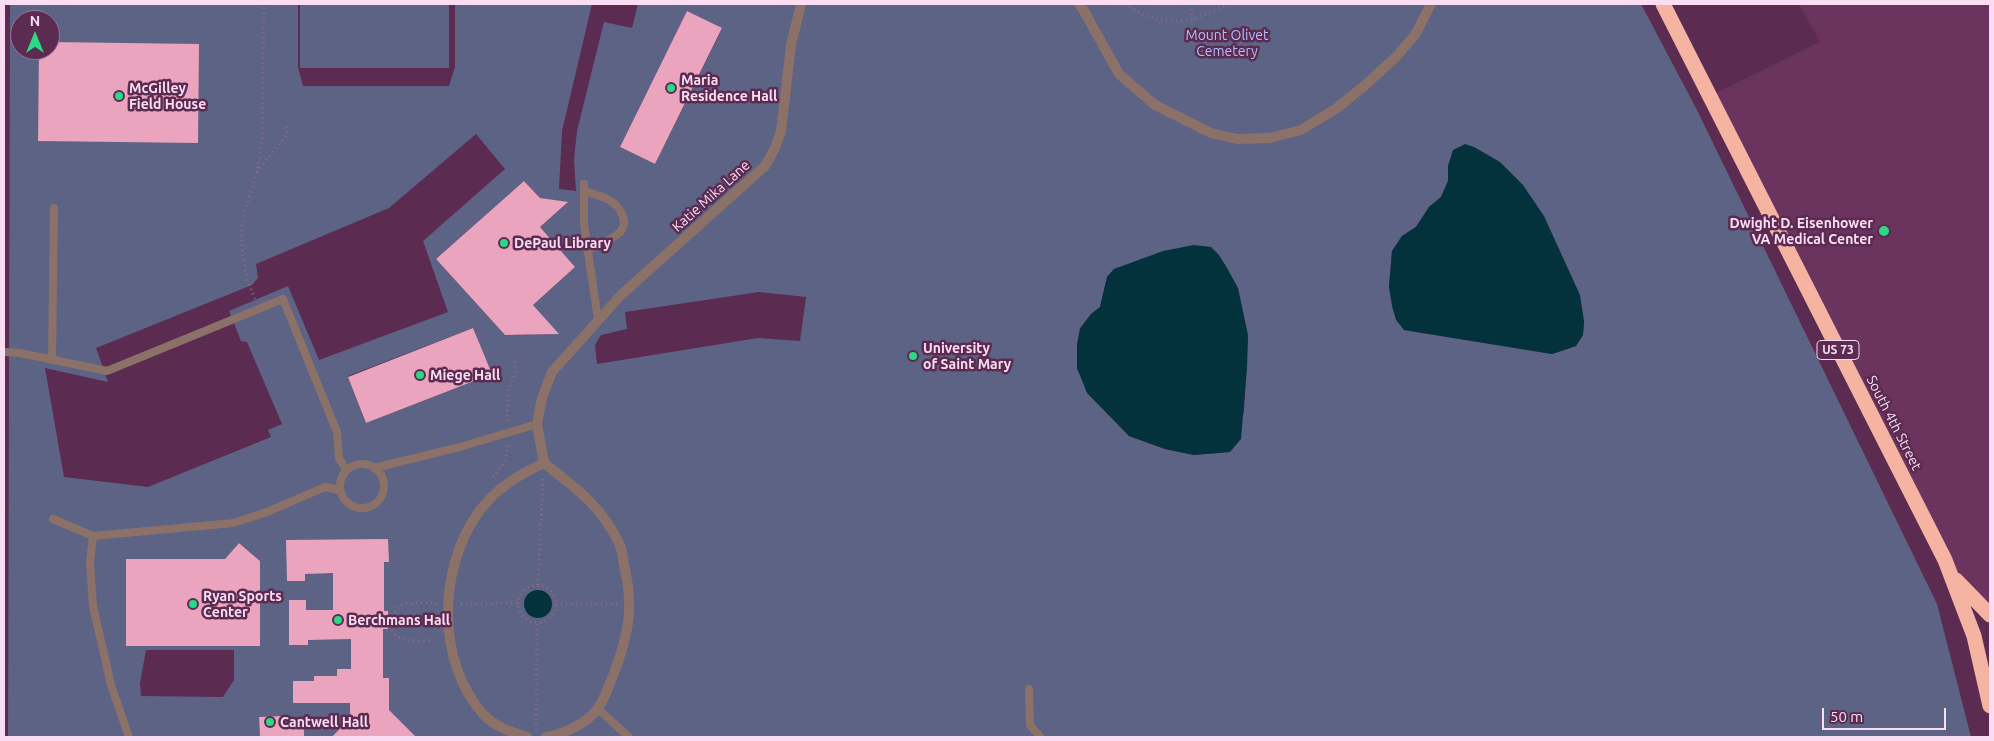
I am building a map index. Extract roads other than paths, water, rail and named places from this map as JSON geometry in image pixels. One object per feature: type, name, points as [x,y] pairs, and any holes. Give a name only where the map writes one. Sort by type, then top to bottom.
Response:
[{"type":"highway","name":"South 4th Street","points":[[1663,4],[1951,574],[1974,636],[1990,706]]},
{"type":"highway","points":[[1951,574],[1990,615]]},
{"type":"street","name":"Katie Mika Lane","points":[[537,424],[542,398],[552,372],[620,295],[765,166],[775,148],[781,130],[791,45],[801,4]]},
{"type":"street","points":[[1078,4],[1084,11],[1119,74],[1155,105],[1211,133],[1237,139],[1270,138],[1301,130],[1337,108],[1396,57],[1415,35],[1431,4]]},
{"type":"street","points":[[537,424],[544,463],[575,487],[600,510],[620,544],[630,604],[629,628],[622,651],[598,709],[573,729],[546,737]]},
{"type":"street","points":[[527,737],[506,730],[484,716],[469,695],[458,672],[449,640],[449,604],[457,554],[465,534],[478,512],[500,488],[521,474],[544,463]]},
{"type":"lane","points":[[588,250],[619,233],[623,225],[623,219],[621,212],[608,199],[594,196],[584,187],[584,224],[598,320]]},
{"type":"lane","points":[[52,360],[54,208]]},
{"type":"lane","points":[[4,352],[20,353],[107,371],[283,299],[337,432],[339,458],[346,470]]},
{"type":"lane","points":[[374,468],[460,447],[537,424]]},
{"type":"lane","points":[[360,464],[374,468],[380,473],[384,487],[379,500],[367,508],[352,507],[346,502],[339,490],[339,483],[346,470],[360,464]]},
{"type":"lane","points":[[53,519],[94,536],[233,523],[267,512],[325,487],[339,490]]},
{"type":"lane","points":[[94,536],[90,563],[94,606],[111,685],[129,737]]},
{"type":"lane","points":[[1029,688],[1030,725],[1040,737]]},
{"type":"lane","points":[[598,709],[629,737]]},
{"type":"place","name":"Maria Residence Hall","points":[[671,88]]},
{"type":"place","name":"McGilley Field House","points":[[119,96]]},
{"type":"place","name":"Dwight D. Eisenhower VA Medical Center","points":[[1884,231]]},
{"type":"place","name":"DePaul Library","points":[[504,243]]},
{"type":"place","name":"University of Saint Mary","points":[[913,356]]},
{"type":"place","name":"Miege Hall","points":[[420,375]]},
{"type":"place","name":"Ryan Sports Center","points":[[193,604]]},
{"type":"place","name":"Berchmans Hall","points":[[338,620]]},
{"type":"place","name":"Cantwell Hall","points":[[270,722]]},
{"type":"park label","name":"Mount Olivet Cemetery","points":[[1227,43]]}]
